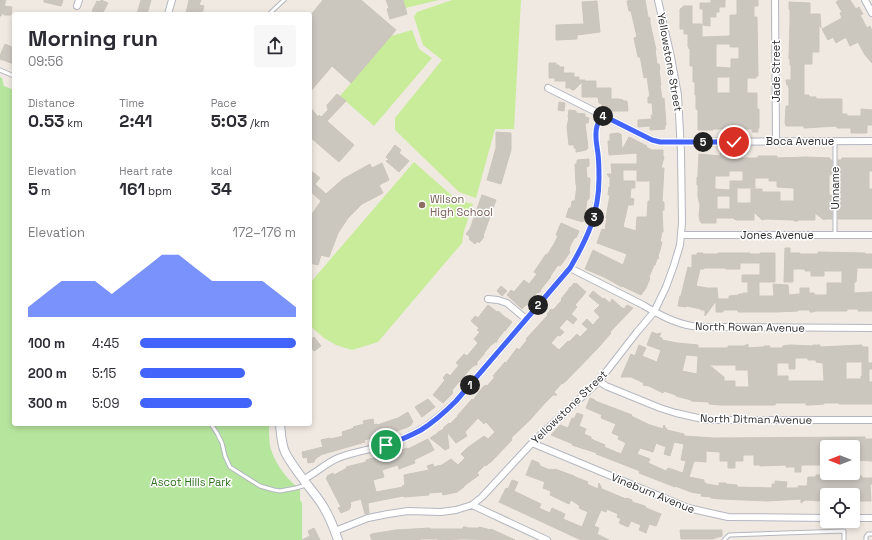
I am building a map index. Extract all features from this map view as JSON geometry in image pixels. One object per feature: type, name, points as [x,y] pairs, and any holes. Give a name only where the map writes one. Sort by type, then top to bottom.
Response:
[{"type":"street","points":[[169,12],[172,0]]},
{"type":"street","name":"Yellowstone Street","points":[[335,531],[368,518],[388,514],[408,511],[441,512],[456,510],[472,505],[482,497],[532,443],[599,381],[654,312],[666,287],[680,245],[682,189],[678,95],[658,0]]},
{"type":"street","name":"Jade Street","points":[[776,0],[776,141]]},
{"type":"street","points":[[865,0],[872,13]]},
{"type":"street","name":"Boca Avenue","points":[[548,88],[652,140],[660,142],[872,141]]},
{"type":"street","points":[[305,482],[337,458],[386,445],[402,439],[422,430],[439,417],[456,401],[570,268],[583,246],[591,228],[596,207],[599,179],[598,154],[595,138],[596,127],[602,115]]},
{"type":"street","name":"Jones Avenue","points":[[681,235],[872,235]]},
{"type":"street","name":"North Rowan Avenue","points":[[570,268],[654,312],[677,322],[692,326],[872,328]]},
{"type":"street","points":[[488,299],[507,303],[526,319]]},
{"type":"street","name":"North Ditman Avenue","points":[[599,381],[606,386],[660,408],[707,420],[872,420]]},
{"type":"street","points":[[280,426],[284,451],[320,502],[338,540]]},
{"type":"street","name":"Vineburn Avenue","points":[[532,443],[694,510],[728,517],[820,518]]},
{"type":"street","points":[[472,505],[547,540]]},
{"type":"street","points":[[860,518],[872,518]]},
{"type":"lane","points":[[272,12],[284,0]]},
{"type":"lane","points":[[0,70],[12,75]]},
{"type":"lane","name":"Unname","points":[[835,141],[835,235]]},
{"type":"lane","points":[[213,426],[222,443],[225,456],[230,467],[260,486],[280,491],[296,488],[305,482]]},
{"type":"lane","points":[[724,540],[728,535],[732,534],[844,531],[844,540]]},
{"type":"lane","points":[[866,540],[868,534],[872,534]]},
{"type":"green space","points":[[403,0],[439,0],[405,8]]},
{"type":"green space","points":[[452,0],[521,0],[514,129],[495,129],[476,198],[459,192],[395,130],[395,118],[442,60],[423,45],[414,17],[417,12]]},
{"type":"green space","points":[[412,30],[419,49],[432,58],[374,126],[340,96],[391,36]]},
{"type":"green space","name":"Ascot Hills Park","points":[[0,77],[2,78],[4,86],[12,89],[12,426],[269,426],[269,438],[272,452],[286,476],[300,489],[300,500],[302,503],[302,540],[0,540]]},
{"type":"green space","points":[[414,162],[457,200],[473,204],[464,231],[462,243],[378,342],[352,350],[336,345],[324,338],[312,328],[312,281]]},
{"type":"building","points":[[0,0],[6,0],[4,6],[12,7],[11,15],[4,15],[2,13],[0,16]]},
{"type":"building","points":[[44,0],[63,0],[61,6],[44,2]]},
{"type":"building","points":[[101,0],[108,3],[103,12],[92,11],[97,1],[100,2]]},
{"type":"building","points":[[141,0],[151,0],[148,12],[138,12]]},
{"type":"building","points":[[189,0],[201,0],[199,5],[204,6],[202,12],[186,12]]},
{"type":"building","points":[[323,0],[361,0],[396,30],[351,83],[332,66],[312,90],[312,14]]},
{"type":"building","points":[[386,0],[403,0],[407,14],[390,19],[387,9],[389,8]]},
{"type":"building","points":[[645,0],[648,17],[650,18],[657,64],[659,64],[660,69],[662,99],[664,98],[665,129],[650,130],[650,126],[638,127],[638,120],[652,119],[651,115],[653,115],[652,103],[648,103],[648,97],[650,97],[647,77],[644,78],[640,57],[638,57],[634,38],[637,37],[627,1]]},
{"type":"building","points":[[711,0],[725,0],[725,7],[719,7],[719,12],[716,12],[716,17],[710,17],[710,26],[703,25],[703,9],[700,9],[700,3],[711,3]]},
{"type":"building","points":[[737,0],[758,0],[758,6],[754,6],[754,17],[757,17],[758,76],[756,76],[756,78],[747,78],[747,93],[757,93],[757,109],[759,109],[758,132],[752,132],[752,129],[742,128],[698,130],[698,110],[696,109],[693,66],[690,66],[688,34],[684,34],[684,29],[680,29],[680,9],[683,8],[683,6],[692,6],[692,24],[702,24],[702,37],[730,36],[730,15],[737,15]],"holes":[[[716,44],[730,44],[730,47],[739,47],[739,59],[731,59],[731,68],[716,67]],[[717,77],[730,77],[730,93],[717,93]]]},
{"type":"building","points":[[839,0],[850,0],[856,9],[859,7],[863,14],[860,15],[867,28],[870,26],[872,31],[872,63],[865,55],[858,42],[850,46],[846,37],[836,43],[833,37],[828,40],[822,29],[842,18],[840,13],[842,12],[836,2]]},
{"type":"building","points":[[597,1],[600,32],[577,35],[577,39],[556,40],[556,25],[584,24],[582,2]]},
{"type":"building","points":[[789,2],[810,3],[810,14],[820,14],[821,28],[819,24],[819,52],[812,52],[812,64],[804,64],[804,95],[816,97],[816,99],[842,99],[842,114],[847,114],[847,116],[861,116],[861,109],[872,110],[872,125],[867,125],[867,133],[851,133],[851,128],[837,128],[837,126],[804,128],[804,126],[786,126],[786,106],[789,106],[789,89],[786,80],[791,80],[791,65],[789,59]]},
{"type":"building","points":[[5,44],[12,47],[12,63],[0,59]]},
{"type":"building","points":[[549,63],[556,63],[559,67],[564,67],[563,73],[574,73],[574,77],[579,77],[579,80],[596,81],[596,88],[611,88],[611,99],[627,101],[628,111],[604,111],[604,106],[599,103],[598,97],[582,97],[582,82],[574,90],[572,90],[570,88],[566,88],[566,81],[555,81],[555,78],[549,78]]},
{"type":"building","points":[[337,94],[346,101],[327,121],[354,145],[339,162],[312,139],[312,110],[318,117],[319,115],[321,117],[328,110],[327,105]]},
{"type":"building","points":[[559,102],[565,103],[564,111],[558,110]]},
{"type":"building","points":[[569,110],[576,111],[576,113],[585,114],[585,117],[589,118],[588,123],[585,123],[588,148],[586,150],[576,152],[574,145],[569,145],[567,127]]},
{"type":"building","points":[[496,132],[511,133],[511,150],[501,184],[487,180],[496,148]]},
{"type":"building","points":[[610,134],[621,134],[622,150],[629,137],[652,150],[663,150],[664,157],[661,168],[664,168],[662,202],[664,202],[664,210],[662,210],[663,232],[660,242],[662,242],[658,256],[659,258],[654,265],[646,288],[641,295],[585,269],[593,250],[623,265],[627,254],[597,243],[602,229],[605,230],[610,195],[608,195],[610,178],[607,174],[612,174],[611,164],[637,164],[637,153],[609,155],[608,141],[610,141]],"holes":[[[623,170],[637,170],[637,181],[650,181],[650,201],[648,201],[647,217],[637,217],[636,231],[623,227],[628,205],[633,205],[634,199],[630,198],[631,188],[635,188],[635,181],[623,181]]]},
{"type":"building","points":[[395,145],[401,150],[399,153],[409,161],[399,172],[386,161],[389,160],[386,157]]},
{"type":"building","points":[[720,153],[726,153],[726,158],[758,158],[758,156],[777,156],[777,158],[830,158],[830,160],[832,160],[832,175],[829,175],[829,195],[832,195],[832,219],[824,220],[815,213],[815,220],[762,220],[754,212],[754,220],[716,218],[716,223],[701,223],[699,216],[700,205],[697,185],[699,154],[720,156]],"holes":[[[729,171],[743,171],[743,181],[730,181],[730,190],[715,189],[715,176],[729,176]],[[755,178],[769,178],[769,181],[777,181],[777,187],[794,188],[794,201],[780,201],[780,192],[762,192],[762,189],[751,189],[751,203],[737,203],[737,188],[755,188]],[[717,196],[730,196],[730,209],[717,209]]]},
{"type":"building","points":[[842,158],[872,158],[872,171],[869,171],[869,189],[872,189],[872,219],[838,219],[840,175],[838,175],[838,160],[841,160]]},
{"type":"building","points":[[589,159],[589,166],[586,167],[587,178],[590,178],[589,199],[587,200],[583,222],[566,217],[569,208],[571,208],[572,201],[575,201],[577,185],[575,164],[577,164],[577,160]]},
{"type":"building","points":[[382,163],[389,180],[379,185],[383,193],[362,204],[348,218],[338,233],[329,257],[321,255],[318,265],[312,264],[312,214],[321,201],[312,193],[312,172],[320,178],[315,184],[326,194],[343,179],[370,164],[372,168]]},
{"type":"building","points":[[482,195],[496,200],[483,236],[484,237],[479,243],[478,241],[475,244],[466,234],[470,229]]},
{"type":"building","points":[[561,223],[579,231],[570,246],[570,252],[560,266],[558,265],[540,292],[528,302],[531,305],[526,305],[522,309],[507,295],[511,290],[514,292],[524,280],[529,284],[537,274],[534,272],[554,244],[558,236],[556,235]]},
{"type":"building","points":[[785,248],[790,248],[790,253],[800,254],[818,254],[818,252],[872,254],[872,268],[857,268],[856,282],[854,282],[854,293],[872,292],[872,311],[847,309],[847,311],[812,312],[810,312],[810,310],[738,312],[738,310],[723,310],[723,312],[716,312],[716,301],[705,316],[705,310],[687,306],[678,306],[688,267],[692,268],[692,255],[697,255],[697,253],[775,253],[775,282],[759,282],[759,296],[774,296],[773,284],[788,285],[789,295],[800,294],[800,288],[809,288],[809,293],[814,293],[815,295],[827,295],[827,283],[842,283],[842,271],[824,271],[824,276],[811,276],[811,271],[805,271],[805,269],[793,269],[793,282],[784,282]],"holes":[[[740,263],[760,263],[760,275],[742,275],[742,282],[748,282],[748,293],[729,296],[729,299],[718,299],[717,288],[696,286],[700,269],[740,269]]]},
{"type":"building","points":[[574,283],[586,292],[575,305],[577,307],[571,314],[577,319],[573,324],[567,319],[559,328],[564,332],[560,336],[558,335],[551,343],[559,350],[577,334],[580,337],[588,329],[582,324],[587,319],[593,325],[600,317],[594,311],[600,305],[589,296],[593,291],[610,303],[612,299],[624,309],[627,305],[633,308],[610,332],[611,333],[598,348],[554,392],[557,395],[553,395],[544,404],[511,438],[512,440],[490,463],[486,466],[485,465],[477,473],[479,475],[457,492],[443,495],[442,492],[429,493],[429,495],[403,496],[368,503],[369,513],[365,514],[361,499],[350,502],[350,509],[341,513],[338,508],[341,507],[326,478],[327,476],[333,473],[334,475],[347,468],[346,467],[366,462],[366,460],[402,452],[402,450],[408,449],[428,439],[434,450],[414,460],[415,463],[399,469],[398,465],[382,470],[384,477],[373,480],[376,492],[403,487],[402,486],[405,485],[404,475],[429,470],[427,466],[433,464],[434,467],[442,465],[451,459],[458,465],[465,458],[461,454],[467,448],[484,436],[488,439],[495,432],[486,422],[484,424],[478,418],[465,432],[467,436],[456,443],[447,432],[449,448],[445,450],[430,438],[444,429],[443,428],[449,423],[450,424],[483,387],[486,385],[487,386],[495,377],[493,376],[505,362],[506,363],[517,348],[519,350],[527,340],[526,339],[548,315],[547,314],[551,309],[553,310],[562,300],[561,299]]},
{"type":"building","points":[[501,286],[507,291],[502,296],[497,291]]},
{"type":"building","points":[[488,305],[512,322],[497,342],[492,344],[484,353],[477,362],[477,365],[471,368],[464,376],[465,377],[452,390],[453,393],[443,403],[433,395],[445,380],[443,378],[446,374],[450,376],[459,365],[456,363],[464,354],[467,356],[478,343],[474,339],[480,332],[477,330],[479,328],[471,321],[475,316],[478,318]]},
{"type":"building","points":[[652,332],[657,334],[661,333],[659,337],[662,338],[662,340],[698,345],[698,348],[728,348],[728,346],[744,346],[748,344],[748,348],[770,346],[770,348],[782,348],[783,346],[790,345],[820,345],[820,347],[862,345],[862,347],[868,347],[868,363],[872,363],[872,369],[869,369],[869,382],[872,382],[872,404],[824,403],[806,405],[806,403],[776,403],[775,405],[720,405],[709,404],[709,402],[691,401],[664,391],[663,393],[649,386],[643,385],[644,383],[631,377],[621,377],[631,354],[635,356],[639,345],[646,348],[642,356],[657,362],[661,350],[647,345]],"holes":[[[686,355],[698,356],[697,374],[682,371]],[[795,358],[808,358],[808,360],[816,360],[816,362],[823,363],[824,381],[788,381],[788,376],[777,376],[777,363],[789,363],[789,369],[795,369]],[[846,362],[862,362],[861,379],[846,379]],[[709,365],[736,365],[736,370],[748,370],[749,387],[735,387],[735,381],[724,381],[724,377]]]},
{"type":"building","points":[[314,337],[321,346],[314,351],[312,348],[312,338]]},
{"type":"building","points":[[590,398],[632,415],[631,416],[650,425],[663,429],[664,425],[667,430],[684,434],[684,436],[714,438],[865,437],[865,439],[872,439],[872,461],[860,460],[860,440],[820,440],[820,465],[801,465],[801,472],[795,472],[795,467],[786,467],[786,465],[754,465],[754,455],[743,455],[743,461],[735,461],[735,468],[728,468],[728,461],[720,461],[720,452],[706,451],[706,462],[694,461],[689,477],[704,480],[704,483],[706,484],[719,486],[719,483],[726,483],[737,485],[737,487],[772,488],[772,484],[775,484],[775,481],[787,482],[786,488],[798,488],[798,486],[807,486],[808,477],[816,477],[816,475],[820,475],[820,480],[860,480],[860,476],[862,476],[862,478],[872,478],[872,484],[870,484],[871,501],[860,501],[860,488],[820,488],[820,501],[805,500],[801,503],[801,499],[767,501],[721,499],[701,496],[702,494],[675,487],[639,473],[640,471],[596,454],[597,453],[572,445],[573,444],[551,435],[560,425],[568,428],[572,418],[574,419],[577,413],[583,415],[579,426],[586,429],[584,434],[605,445],[604,447],[621,454],[626,443],[618,439],[619,436],[612,433],[616,424],[601,418],[602,415],[586,408]],"holes":[[[674,442],[684,444],[681,460],[686,461],[683,473],[668,468],[666,471],[648,463],[650,459],[637,454],[640,448],[653,452],[656,443],[666,447],[664,454],[670,456]]]},
{"type":"building","points":[[428,399],[435,407],[422,417],[415,407]]},
{"type":"building","points":[[408,412],[413,422],[408,427],[380,438],[375,439],[375,437],[364,440],[365,442],[320,455],[314,462],[308,463],[307,457],[303,458],[302,452],[323,447],[321,440],[343,436],[342,432],[364,424],[363,421],[373,419],[374,425],[377,425],[398,418]]},
{"type":"building","points":[[532,460],[539,463],[540,466],[550,470],[555,469],[588,482],[587,484],[598,489],[599,483],[602,489],[632,500],[632,502],[645,506],[646,508],[661,514],[656,526],[649,524],[646,533],[639,530],[641,525],[631,521],[628,527],[619,523],[621,519],[617,517],[618,514],[607,509],[606,512],[601,510],[594,526],[599,528],[597,534],[609,540],[581,540],[499,502],[512,480],[518,482],[514,491],[541,504],[539,508],[550,513],[552,508],[565,514],[563,519],[582,527],[588,512],[579,508],[580,506],[571,500],[569,504],[550,495],[551,491],[543,488],[545,482],[526,475]]},
{"type":"building","points":[[463,527],[491,529],[515,540],[372,540],[370,535],[396,530],[430,528],[463,529]]},
{"type":"building","points":[[314,528],[320,540],[302,540],[310,536],[308,531]]},
{"type":"building","points":[[680,530],[722,530],[722,536],[712,539],[681,539]]},
{"type":"place","name":"Wilson High School","points":[[422,205]]},
{"type":"route","points":[[386,445],[422,430],[456,401],[570,268],[583,246],[591,228],[596,207],[599,179],[598,154],[595,138],[596,127],[602,115],[652,140],[660,142],[734,142]]}]
